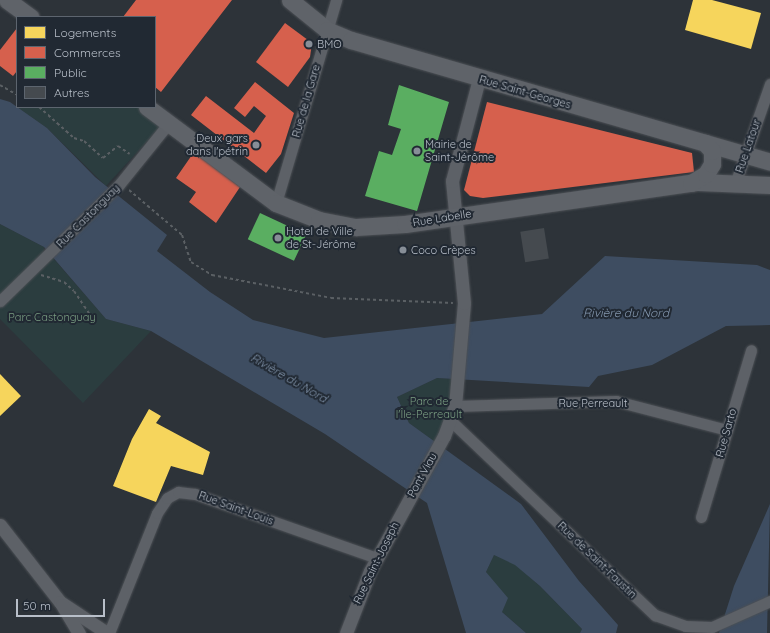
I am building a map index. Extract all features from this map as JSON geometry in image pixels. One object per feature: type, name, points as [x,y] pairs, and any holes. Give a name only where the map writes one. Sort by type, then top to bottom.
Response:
[{"type":"main road","points":[[7,0],[29,16]]},
{"type":"main road","name":"Rue Saint-Georges","points":[[290,0],[327,30],[351,40],[479,79],[770,162]]},
{"type":"main road","name":"Rue Labelle","points":[[148,108],[276,203],[319,220],[356,227],[405,224],[692,183],[770,185]]},
{"type":"main road","points":[[692,183],[706,174],[712,164],[712,151],[705,143]]},
{"type":"street","name":"Rue de la Gare","points":[[276,203],[336,0]]},
{"type":"street","points":[[451,421],[460,386],[464,307],[452,181],[479,79]]},
{"type":"street","name":"Rue Latour","points":[[735,184],[770,84]]},
{"type":"street","name":"Rue Castonguay","points":[[0,301],[34,270],[120,184],[168,124]]},
{"type":"street","name":"Rue Sarto","points":[[701,517],[751,350]]},
{"type":"street","name":"Rue Perreault","points":[[455,406],[616,401],[727,430]]},
{"type":"street","name":"Pont Viau","points":[[400,516],[451,421]]},
{"type":"street","name":"Rue de Saint-Faustin","points":[[451,421],[655,614],[685,626],[712,627],[770,601]]},
{"type":"street","name":"Rue Saint-Louis","points":[[108,633],[157,513],[167,498],[178,492],[195,494],[377,558]]},
{"type":"street","name":"Rue Saint-Joseph","points":[[346,633],[377,558],[400,516]]},
{"type":"street","points":[[0,525],[60,602],[79,633]]},
{"type":"street","points":[[60,602],[108,633]]},
{"type":"path","points":[[0,85],[16,93]]},
{"type":"path","points":[[40,108],[74,138],[84,140],[103,158],[118,146],[139,160]]},
{"type":"path","points":[[120,184],[182,235],[191,262],[212,275],[331,298],[442,304]]},
{"type":"path","points":[[34,270],[74,290],[90,315]]},
{"type":"green space","points":[[18,108],[142,108],[163,124],[106,186],[47,128]]},
{"type":"green space","points":[[0,224],[44,247],[43,261],[0,299]]},
{"type":"green space","name":"Parc Castonguay","points":[[53,258],[106,319],[151,331],[83,403],[0,319],[0,305]]},
{"type":"green space","name":"Parc de l'Île-Perreault","points":[[437,378],[455,379],[455,406],[435,442],[409,423],[397,397]]},
{"type":"green space","points":[[494,555],[515,564],[540,586],[582,629],[580,633],[526,633],[502,612],[486,572]]},
{"type":"water","name":"Rivière du Nord","points":[[0,99],[10,102],[16,106],[16,108],[19,108],[47,128],[95,177],[167,235],[157,251],[210,292],[253,320],[324,338],[542,314],[605,256],[757,265],[770,270],[770,325],[726,326],[652,365],[598,376],[589,387],[437,378],[397,397],[409,423],[521,504],[579,581],[618,625],[616,633],[580,633],[582,629],[540,586],[515,565],[494,555],[486,572],[508,598],[502,612],[526,633],[466,633],[427,503],[325,434],[151,331],[106,319],[44,247],[0,224]]},
{"type":"water","points":[[770,504],[767,633],[719,633],[734,586]]},
{"type":"building: Logements","points":[[693,0],[712,0],[761,13],[751,49],[685,30]]},
{"type":"building: Logements","points":[[0,374],[21,396],[0,416]]},
{"type":"building: Logements","points":[[149,409],[161,416],[156,423],[210,452],[203,475],[171,466],[156,502],[113,486],[132,439]]},
{"type":"building: Commerces","points":[[136,0],[232,0],[161,92],[156,88],[156,16],[124,16]]},
{"type":"building: Commerces","points":[[285,23],[312,43],[310,57],[288,87],[256,62]]},
{"type":"building: Commerces","points":[[16,29],[16,72],[13,76],[0,66],[0,50]]},
{"type":"building: Commerces","points":[[255,82],[294,113],[281,154],[266,173],[191,115],[206,96],[254,133],[266,116],[254,106],[245,117],[234,108]]},
{"type":"building: Commerces","points":[[487,102],[692,153],[694,172],[483,198],[470,196],[464,190]]},
{"type":"building: Commerces","points":[[194,152],[240,187],[216,223],[189,202],[196,192],[176,178]]},
{"type":"building: Public","points":[[399,85],[449,102],[417,211],[365,196],[379,151],[392,155],[401,129],[388,125]]},
{"type":"building: Public","points":[[260,213],[306,235],[294,261],[248,239]]},
{"type":"building: Autres","points":[[544,228],[549,259],[525,262],[520,232]]},
{"type":"place","name":"BMO","points":[[309,44]]},
{"type":"place","name":"Deux gars dans l'pétrin","points":[[256,145]]},
{"type":"place","name":"Mairie de Saint-Jérôme","points":[[417,151]]},
{"type":"place","name":"Hotel de Ville de St-Jérôme","points":[[278,238]]},
{"type":"place","name":"Coco Crèpes","points":[[403,250]]}]
